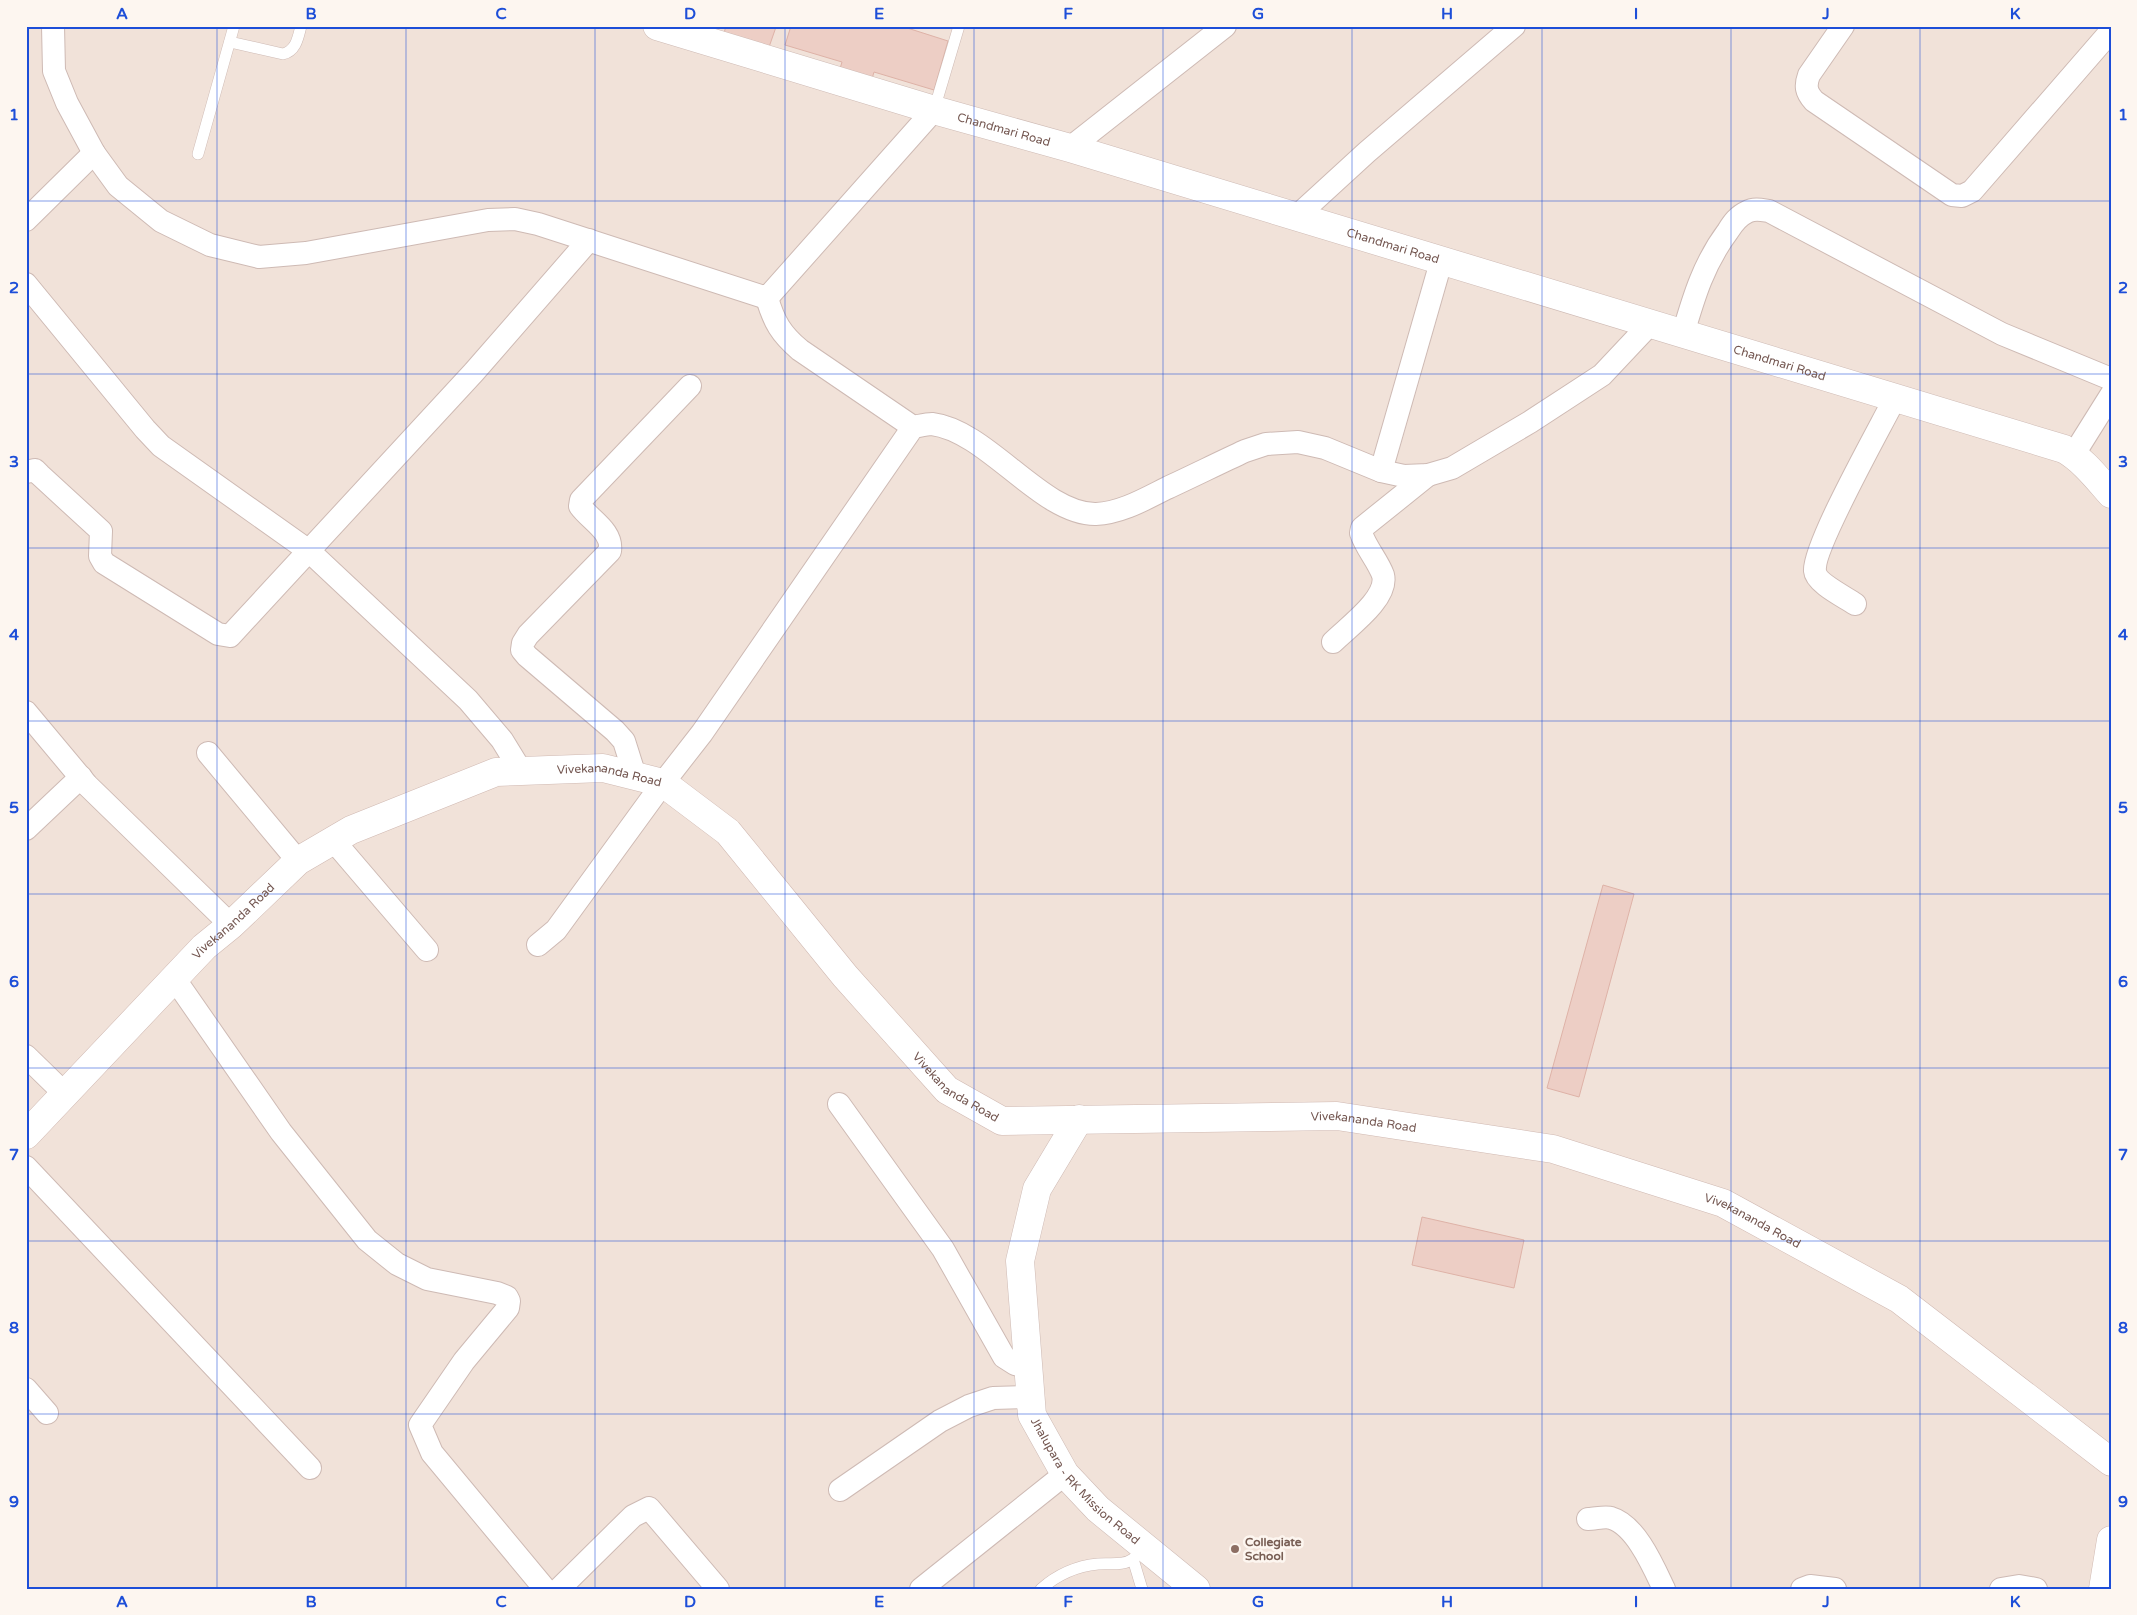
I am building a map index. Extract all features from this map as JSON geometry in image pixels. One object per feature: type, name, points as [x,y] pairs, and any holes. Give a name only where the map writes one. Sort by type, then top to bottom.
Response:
[{"type":"main road","name":"Chandmari Road","points":[[657,26],[934,110],[1070,148],[1441,262],[2041,441],[2074,454],[2089,468],[2111,494]]},
{"type":"main road","name":"Vivekananda Road","points":[[26,1135],[204,946],[231,925],[298,860],[351,830],[496,772],[603,768],[663,783],[728,832],[845,976],[947,1090],[1002,1120],[1337,1116],[1553,1149],[1723,1203],[1899,1300],[2111,1462]]},
{"type":"main road","name":"Jhalupara - RK Mission Road","points":[[1079,1120],[1037,1189],[1020,1261],[1032,1415],[1065,1474],[1139,1552],[1196,1589]]},
{"type":"main road","points":[[2102,1589],[2111,1540]]},
{"type":"street","points":[[53,26],[54,71],[67,102],[94,153],[118,186],[161,221],[210,245],[259,257],[306,253],[488,220],[523,221],[589,240],[767,298]]},
{"type":"street","points":[[1070,148],[1225,26]]},
{"type":"street","points":[[1296,217],[1367,152],[1514,26]]},
{"type":"street","points":[[1843,26],[1809,75],[1806,83],[1807,92],[1814,101],[1952,195],[1962,196],[1972,191],[2111,31]]},
{"type":"street","points":[[767,298],[934,110]]},
{"type":"street","points":[[26,220],[94,153]]},
{"type":"street","points":[[1683,334],[1699,279],[1718,244],[1737,218],[1747,211],[1757,209],[1770,211],[2002,334],[2111,380]]},
{"type":"street","points":[[26,472],[35,470],[101,531],[100,556],[104,562],[218,634],[230,636],[474,372],[589,240]]},
{"type":"street","points":[[1381,470],[1441,262]]},
{"type":"street","points":[[26,284],[144,428],[161,446],[309,551],[468,700],[502,740],[521,771]]},
{"type":"street","points":[[767,298],[772,316],[783,335],[800,350],[913,427],[931,424],[952,430],[970,439],[1052,498],[1072,510],[1096,514],[1127,507],[1245,451],[1266,444],[1298,442],[1325,448],[1381,470],[1404,476],[1428,475],[1452,468],[1530,422],[1602,375],[1650,324]]},
{"type":"street","points":[[635,776],[624,741],[603,719],[522,650],[523,643],[528,635],[610,550],[611,543],[608,535],[580,506],[581,500],[690,386]]},
{"type":"street","points":[[2074,454],[2111,396]]},
{"type":"street","points":[[1855,604],[1819,580],[1815,571],[1816,558],[1826,532],[1895,398]]},
{"type":"street","points":[[538,945],[556,930],[663,783],[708,725],[913,427]]},
{"type":"street","points":[[1333,642],[1377,600],[1384,586],[1383,575],[1361,534],[1362,528],[1428,475]]},
{"type":"street","points":[[26,712],[81,777],[231,925]]},
{"type":"street","points":[[208,753],[298,860]]},
{"type":"street","points":[[26,829],[81,777]]},
{"type":"street","points":[[333,840],[427,950]]},
{"type":"street","points":[[174,978],[281,1132],[367,1240],[397,1264],[427,1279],[497,1293],[507,1297],[509,1301],[508,1308],[464,1360],[420,1425],[432,1453],[545,1589]]},
{"type":"street","points":[[26,1056],[65,1094]]},
{"type":"street","points":[[839,1104],[943,1249],[1004,1357],[1015,1364],[1028,1367]]},
{"type":"street","points":[[26,1167],[310,1468]]},
{"type":"street","points":[[26,1389],[47,1413]]},
{"type":"street","points":[[840,1490],[940,1421],[969,1406],[993,1398],[1030,1397]]},
{"type":"street","points":[[921,1589],[1065,1474]]},
{"type":"street","points":[[559,1589],[633,1516],[649,1508],[718,1589]]},
{"type":"street","points":[[1588,1519],[1612,1518],[1626,1527],[1646,1550],[1664,1589]]},
{"type":"street","points":[[1802,1589],[1810,1586],[1835,1589]]},
{"type":"street","points":[[2001,1589],[2019,1586],[2036,1589]]},
{"type":"lane","points":[[198,154],[234,26]]},
{"type":"lane","points":[[230,42],[283,54],[290,52],[295,46],[301,26]]},
{"type":"lane","points":[[934,110],[959,26]]},
{"type":"lane","points":[[1041,1589],[1061,1574],[1076,1568],[1098,1564],[1120,1564],[1139,1552],[1142,1589]]},
{"type":"shaded area","points":[[26,26],[2111,26],[2111,1589],[26,1589]]},
{"type":"building","points":[[726,26],[776,27],[768,50],[722,40]]},
{"type":"building","points":[[791,26],[901,26],[948,41],[934,90],[874,72],[871,82],[839,72],[842,62],[785,45]]},
{"type":"building","points":[[1603,885],[1634,894],[1579,1097],[1547,1088]]},
{"type":"building","points":[[1422,1217],[1524,1240],[1514,1288],[1412,1265]]},
{"type":"place","name":"Collegiate School","points":[[1235,1549]]}]
